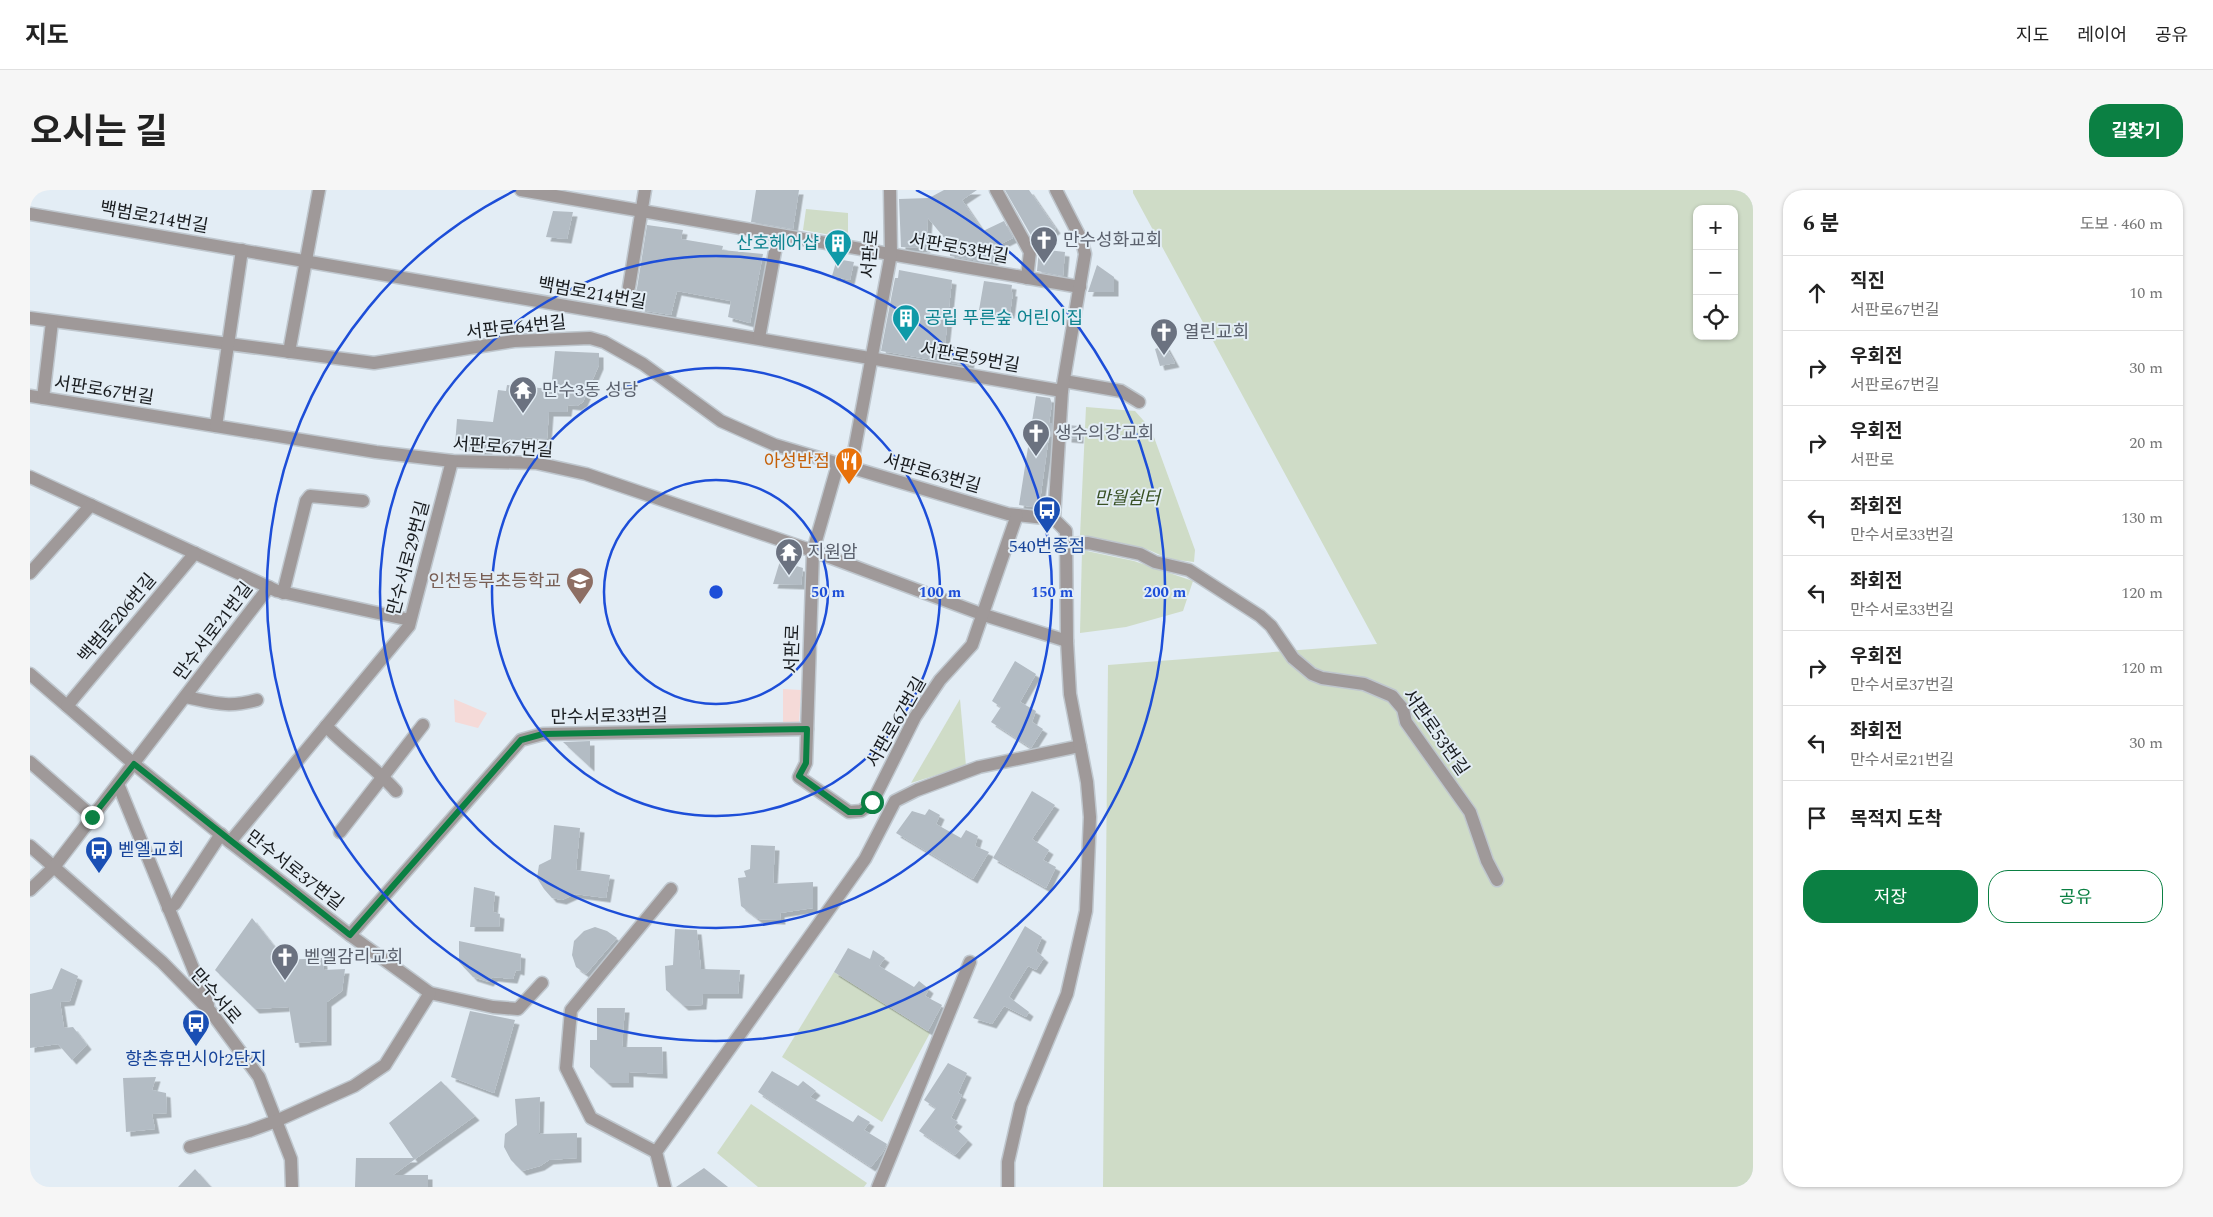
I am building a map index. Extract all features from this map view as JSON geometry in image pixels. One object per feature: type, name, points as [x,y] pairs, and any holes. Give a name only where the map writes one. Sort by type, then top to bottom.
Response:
[{"type":"street","points":[[289,352],[320,190]]},
{"type":"street","name":"서판로53번길","points":[[520,190],[1080,287]]},
{"type":"street","points":[[629,287],[645,190]]},
{"type":"street","name":"서판로","points":[[851,468],[891,254],[890,190]]},
{"type":"street","points":[[996,190],[1030,252],[1027,278]]},
{"type":"street","points":[[1008,1187],[1008,1162],[1022,1105],[1067,994],[1086,911],[1090,817],[1080,746],[1070,694],[1066,641],[1066,531],[1054,519],[1063,386],[1085,254],[1082,242],[1056,190]]},
{"type":"street","name":"백범로214번길","points":[[30,214],[872,358]]},
{"type":"street","points":[[759,338],[778,235]]},
{"type":"street","points":[[216,426],[242,250]]},
{"type":"street","name":"서판로64번길","points":[[30,318],[374,363],[514,340],[590,338],[604,342],[642,364],[721,421],[776,445],[838,464]]},
{"type":"street","points":[[36,397],[52,322]]},
{"type":"street","name":"서판로59번길","points":[[872,358],[1063,386]]},
{"type":"street","points":[[1063,386],[1121,391],[1139,402]]},
{"type":"street","name":"서판로67번길","points":[[36,397],[376,452],[452,461],[536,463],[586,474],[812,551],[984,615],[1066,641]]},
{"type":"street","name":"만수서로29번길","points":[[168,908],[175,904],[225,838],[326,726],[409,626],[452,461]]},
{"type":"street","name":"서판로","points":[[799,776],[806,763],[812,551],[838,464]]},
{"type":"street","name":"서판로63번길","points":[[838,464],[1017,515],[1054,519]]},
{"type":"street","points":[[30,477],[268,587],[284,593],[410,620]]},
{"type":"street","points":[[284,593],[306,501],[310,496],[363,501]]},
{"type":"street","points":[[30,573],[91,505]]},
{"type":"street","points":[[984,615],[1017,515]]},
{"type":"street","name":"서판로53번길","points":[[1066,544],[1088,543],[1140,554],[1155,562],[1189,570],[1260,616],[1271,626],[1293,658],[1312,674],[1322,678],[1364,684],[1392,696],[1403,709],[1406,722],[1470,812],[1487,861],[1497,880]]},
{"type":"street","name":"백범로206번길","points":[[67,706],[195,554]]},
{"type":"street","name":"만수서로21번길","points":[[54,867],[268,587]]},
{"type":"street","name":"서판로67번길","points":[[799,776],[849,812],[861,812],[872,802],[915,717],[940,680],[972,645],[984,615]]},
{"type":"street","name":"만수서로37번길","points":[[30,674],[134,764],[225,838],[350,935],[430,993]]},
{"type":"street","name":"만수서로21번길","points":[[186,696],[220,705],[235,706],[257,700]]},
{"type":"street","points":[[340,832],[423,725]]},
{"type":"street","points":[[326,726],[347,748],[384,776],[396,791]]},
{"type":"street","name":"만수서로33번길","points":[[350,935],[521,740],[543,734],[807,729]]},
{"type":"street","points":[[656,1152],[865,859],[895,801],[917,790],[979,767],[1080,746]]},
{"type":"street","points":[[30,762],[92,817]]},
{"type":"street","points":[[118,784],[210,1012]]},
{"type":"street","name":"만수서로","points":[[30,846],[162,962],[210,1012],[259,1077],[291,1159],[292,1187]]},
{"type":"street","points":[[30,890],[54,867]]},
{"type":"street","points":[[665,1187],[656,1152],[591,1118],[566,1068],[571,1010],[671,889]]},
{"type":"street","points":[[878,1187],[970,962]]},
{"type":"street","points":[[190,1147],[249,1131],[276,1121],[354,1086],[385,1065],[430,993],[493,1007],[518,1009],[542,983]]},
{"type":"shaded area","points":[[783,689],[801,690],[799,722],[783,722]]},
{"type":"shaded area","points":[[454,699],[487,713],[478,728],[455,722]]},
{"type":"green space","points":[[1133,190],[1753,190],[1753,1187],[1103,1187],[1108,665],[1377,644]]},
{"type":"green space","points":[[806,209],[848,213],[848,238],[803,230]]},
{"type":"green space","name":"만월쉼터","points":[[1086,407],[1135,411],[1151,429],[1195,550],[1194,562],[1169,559],[1149,550],[1080,536]]},
{"type":"green space","points":[[1082,550],[1134,561],[1193,581],[1183,611],[1126,627],[1080,633]]},
{"type":"green space","points":[[960,699],[966,766],[911,783]]},
{"type":"green space","points":[[834,972],[930,1033],[882,1122],[782,1057]]},
{"type":"green space","points":[[751,1104],[867,1183],[864,1187],[758,1187],[717,1153]]},
{"type":"building","points":[[756,190],[799,190],[793,229],[751,222]]},
{"type":"building","points":[[944,190],[977,190],[962,200],[983,231],[1004,221],[1013,238],[995,247],[1001,255],[990,263],[950,256],[950,245],[928,218],[926,248],[901,247],[899,199],[929,198]]},
{"type":"building","points":[[1005,190],[1029,190],[1056,229],[1036,244]]},
{"type":"building","points":[[553,211],[573,212],[567,239],[546,237]]},
{"type":"building","points":[[647,225],[683,230],[681,239],[723,246],[722,250],[763,254],[750,323],[728,317],[731,301],[677,291],[671,315],[640,310],[641,305],[632,302],[637,288]]},
{"type":"building","name":"만수성화교회","points":[[1039,249],[1065,252],[1063,276],[1037,271]]},
{"type":"building","points":[[837,259],[854,262],[850,280],[832,276]]},
{"type":"building","points":[[1097,265],[1114,277],[1114,292],[1088,292]]},
{"type":"building","points":[[899,270],[952,280],[945,345],[972,350],[969,366],[881,351],[895,278],[898,278]]},
{"type":"building","points":[[984,281],[1012,285],[1010,314],[979,310]]},
{"type":"building","name":"열린교회","points":[[1165,345],[1175,363],[1160,366],[1155,349]]},
{"type":"building","points":[[555,351],[599,353],[599,365],[583,402],[577,406],[568,405],[567,412],[549,412],[547,439],[525,437],[525,442],[489,440],[488,450],[469,450],[468,447],[455,445],[457,419],[493,422],[498,390],[506,391],[507,385],[551,389]]},
{"type":"building","points":[[1036,396],[1050,398],[1052,404],[1049,423],[1052,423],[1051,437],[1049,436],[1039,508],[1019,505]]},
{"type":"building","points":[[1068,425],[1079,426],[1079,439],[1067,438]]},
{"type":"building","name":"지원암","points":[[780,561],[803,568],[801,585],[773,584]]},
{"type":"building","points":[[1015,661],[1036,674],[1020,702],[1036,711],[1032,722],[1043,729],[1031,748],[991,722],[1001,707],[992,701]]},
{"type":"building","points":[[590,741],[590,767],[563,742]]},
{"type":"building","points":[[1032,791],[1055,805],[1032,839],[1049,850],[1043,860],[1056,867],[1046,888],[993,858]]},
{"type":"building","points":[[929,809],[940,815],[936,824],[961,838],[966,830],[978,836],[975,846],[989,852],[973,879],[896,833],[912,811],[925,815]]},
{"type":"building","points":[[554,825],[580,828],[576,870],[610,875],[606,898],[575,894],[562,900],[552,898],[544,889],[537,878],[539,865],[551,859]]},
{"type":"building","points":[[751,845],[775,846],[773,884],[813,882],[813,908],[780,913],[781,920],[758,919],[741,906],[738,878],[746,877],[744,871],[750,869]]},
{"type":"building","points":[[474,887],[495,892],[493,912],[500,914],[499,927],[470,927]]},
{"type":"building","name":"벧엘감리교회","points":[[252,918],[285,960],[322,958],[324,970],[345,969],[342,991],[327,1002],[327,1041],[295,1043],[289,1007],[255,1009],[215,970]]},
{"type":"building","points":[[1025,926],[1042,937],[1036,951],[1044,958],[1036,970],[1028,966],[1009,997],[1029,1012],[1026,1017],[1004,1006],[992,1024],[973,1018]]},
{"type":"building","points":[[595,927],[607,931],[617,938],[586,974],[576,967],[572,955],[574,941],[584,931]]},
{"type":"building","points":[[675,929],[697,930],[701,969],[740,970],[738,994],[703,994],[702,1005],[684,1006],[666,990],[665,966],[673,965]]},
{"type":"building","points":[[459,941],[521,954],[520,971],[516,970],[513,979],[493,977],[489,982],[473,977],[459,962]]},
{"type":"building","points":[[848,948],[870,959],[873,950],[885,958],[879,966],[914,987],[919,981],[929,989],[925,996],[942,1005],[928,1031],[834,972]]},
{"type":"building","points":[[61,968],[78,976],[70,1001],[60,1002],[64,1028],[73,1027],[87,1045],[72,1060],[58,1044],[30,1048],[30,994],[52,989]]},
{"type":"building","points":[[597,1008],[625,1008],[622,1047],[662,1047],[663,1074],[629,1072],[629,1083],[608,1083],[590,1067],[590,1040],[597,1040]]},
{"type":"building","points":[[470,1011],[515,1020],[494,1093],[451,1077]]},
{"type":"building","points":[[948,1063],[967,1073],[958,1093],[962,1095],[951,1118],[958,1122],[954,1127],[968,1140],[955,1155],[919,1131],[936,1108],[924,1100]]},
{"type":"building","points":[[772,1071],[798,1086],[803,1081],[816,1091],[810,1097],[853,1122],[858,1115],[870,1122],[864,1130],[887,1144],[871,1167],[758,1092]]},
{"type":"building","points":[[156,1077],[152,1090],[166,1093],[167,1113],[152,1114],[155,1129],[126,1132],[123,1078]]},
{"type":"building","points":[[441,1081],[475,1116],[393,1175],[428,1175],[428,1187],[355,1187],[356,1158],[413,1158],[389,1123]]},
{"type":"building","points":[[540,1097],[539,1134],[577,1133],[577,1158],[549,1160],[540,1166],[522,1171],[511,1160],[504,1147],[505,1134],[517,1125],[515,1099]]},
{"type":"building","points":[[704,1168],[728,1187],[676,1187]]},
{"type":"building","points":[[195,1169],[211,1187],[178,1187]]},
{"type":"place","name":"만수성화교회","points":[[1044,264]]},
{"type":"place","name":"산호헤어샵","points":[[838,267]]},
{"type":"place","name":"공립 푸른숲 어린이집","points":[[906,342]]},
{"type":"place","name":"열린교회","points":[[1164,356]]},
{"type":"place","name":"만수3동 성당","points":[[523,414]]},
{"type":"place","name":"생수의강교회","points":[[1036,457]]},
{"type":"place","name":"아성반점","points":[[849,485]]},
{"type":"place","name":"540번종점","points":[[1047,534]]},
{"type":"place","name":"지원암","points":[[789,576]]},
{"type":"place","name":"인천동부초등학교","points":[[580,605]]},
{"type":"place","name":"벧엘교회","points":[[99,874]]},
{"type":"place","name":"벧엘감리교회","points":[[285,981]]},
{"type":"place","name":"향촌휴먼시아2단지","points":[[196,1047]]},
{"type":"route","points":[[92,817],[134,764],[230,842],[350,935],[521,740],[543,734],[807,729],[806,763],[799,776],[849,812],[861,812],[872,802]]}]
